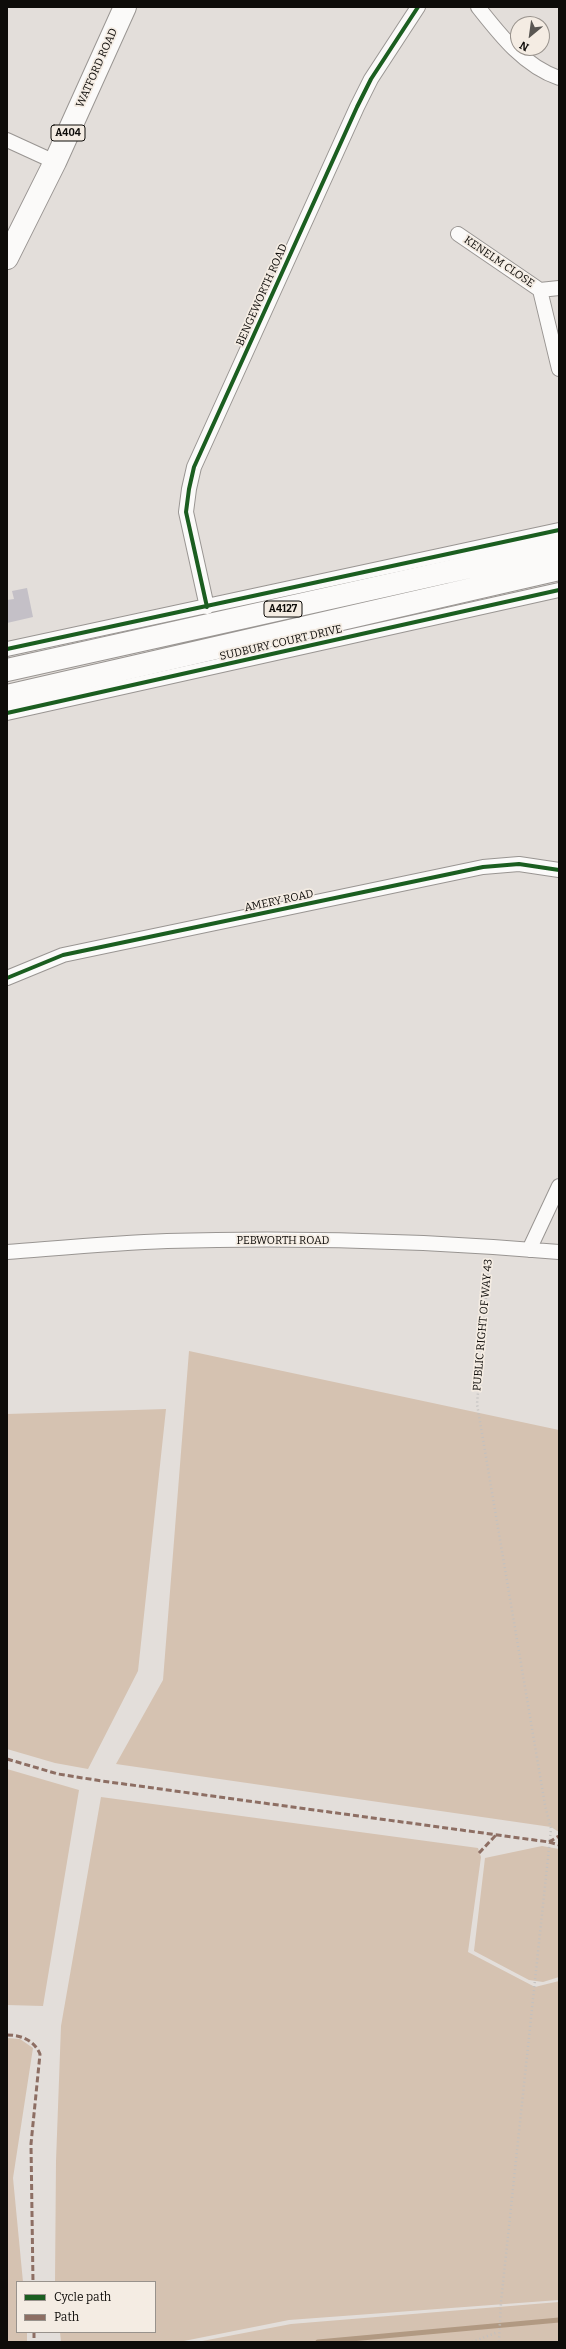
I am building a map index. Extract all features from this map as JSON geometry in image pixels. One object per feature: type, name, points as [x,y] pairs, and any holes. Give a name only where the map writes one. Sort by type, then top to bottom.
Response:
[{"type":"main road","name":"WATFORD ROAD","points":[[7,258],[55,162],[125,7]]},
{"type":"main road","name":"A4127","points":[[7,670],[559,547]]},
{"type":"main road","name":"SUDBURY COURT DRIVE","points":[[7,696],[559,569]]},
{"type":"street","name":"BENGEWORTH ROAD","points":[[207,607],[186,512],[194,467],[357,107],[371,79],[418,7]]},
{"type":"street","points":[[478,7],[502,38],[525,59],[559,78]]},
{"type":"street","points":[[7,140],[55,162]]},
{"type":"street","name":"KENELM CLOSE","points":[[458,234],[540,290],[559,288]]},
{"type":"street","name":"KENELM CLOSE","points":[[540,290],[559,369]]},
{"type":"street","points":[[7,649],[559,530]]},
{"type":"street","name":"SUDBURY COURT DRIVE","points":[[7,713],[559,590]]},
{"type":"street","name":"AMERY ROAD","points":[[7,978],[63,955],[483,867],[519,864],[559,870]]},
{"type":"street","points":[[529,1250],[559,1186]]},
{"type":"street","name":"PEBWORTH ROAD","points":[[7,1252],[167,1241],[340,1240],[490,1246],[559,1252]]},
{"type":"path","points":[[472,2342],[498,2332]]},
{"type":"shaded area","points":[[189,1351],[559,1430],[559,1832],[551,1827],[116,1764],[163,1680]]},
{"type":"shaded area","points":[[166,1409],[138,1671],[88,1769],[55,1763],[7,1749],[7,1414]]},
{"type":"shaded area","points":[[7,1769],[79,1790],[43,2006],[7,2005]]},
{"type":"shaded area","points":[[101,1797],[478,1848],[481,1857],[468,1952],[535,1987],[559,1981],[559,2300],[289,2320],[179,2342],[61,2342],[60,2333],[156,2333],[156,2281],[55,2281],[56,2161],[61,2026]]},
{"type":"shaded area","points":[[542,1846],[559,1849],[559,1977],[543,1982],[529,1980],[474,1951],[485,1858]]},
{"type":"shaded area","points":[[7,2038],[20,2039],[33,2048],[13,2178],[23,2281],[16,2281],[16,2333],[27,2333],[27,2342],[7,2342]]},
{"type":"shaded area","points":[[559,2302],[559,2342],[197,2342],[291,2324]]},
{"type":"building","points":[[27,588],[33,617],[7,623],[7,600],[14,599],[12,591]]},
{"type":"waterway","points":[[318,2342],[559,2320]]},
{"type":"marked path","points":[[7,1759],[58,1774],[102,1781],[549,1842],[559,1845]]},
{"type":"marked path","points":[[479,1853],[496,1835]]},
{"type":"marked path","points":[[549,1842],[559,1836]]},
{"type":"marked path","points":[[7,2035],[26,2039],[34,2045],[40,2054],[31,2144],[33,2281]]},
{"type":"marked path","points":[[34,2333],[34,2342]]},
{"type":"cycle path","points":[[207,607],[186,512],[194,467],[357,107],[371,79],[418,7]]},
{"type":"cycle path","points":[[7,649],[559,530]]},
{"type":"cycle path","points":[[7,713],[559,590]]},
{"type":"cycle path","points":[[7,978],[63,955],[483,867],[519,864],[559,870]]}]
